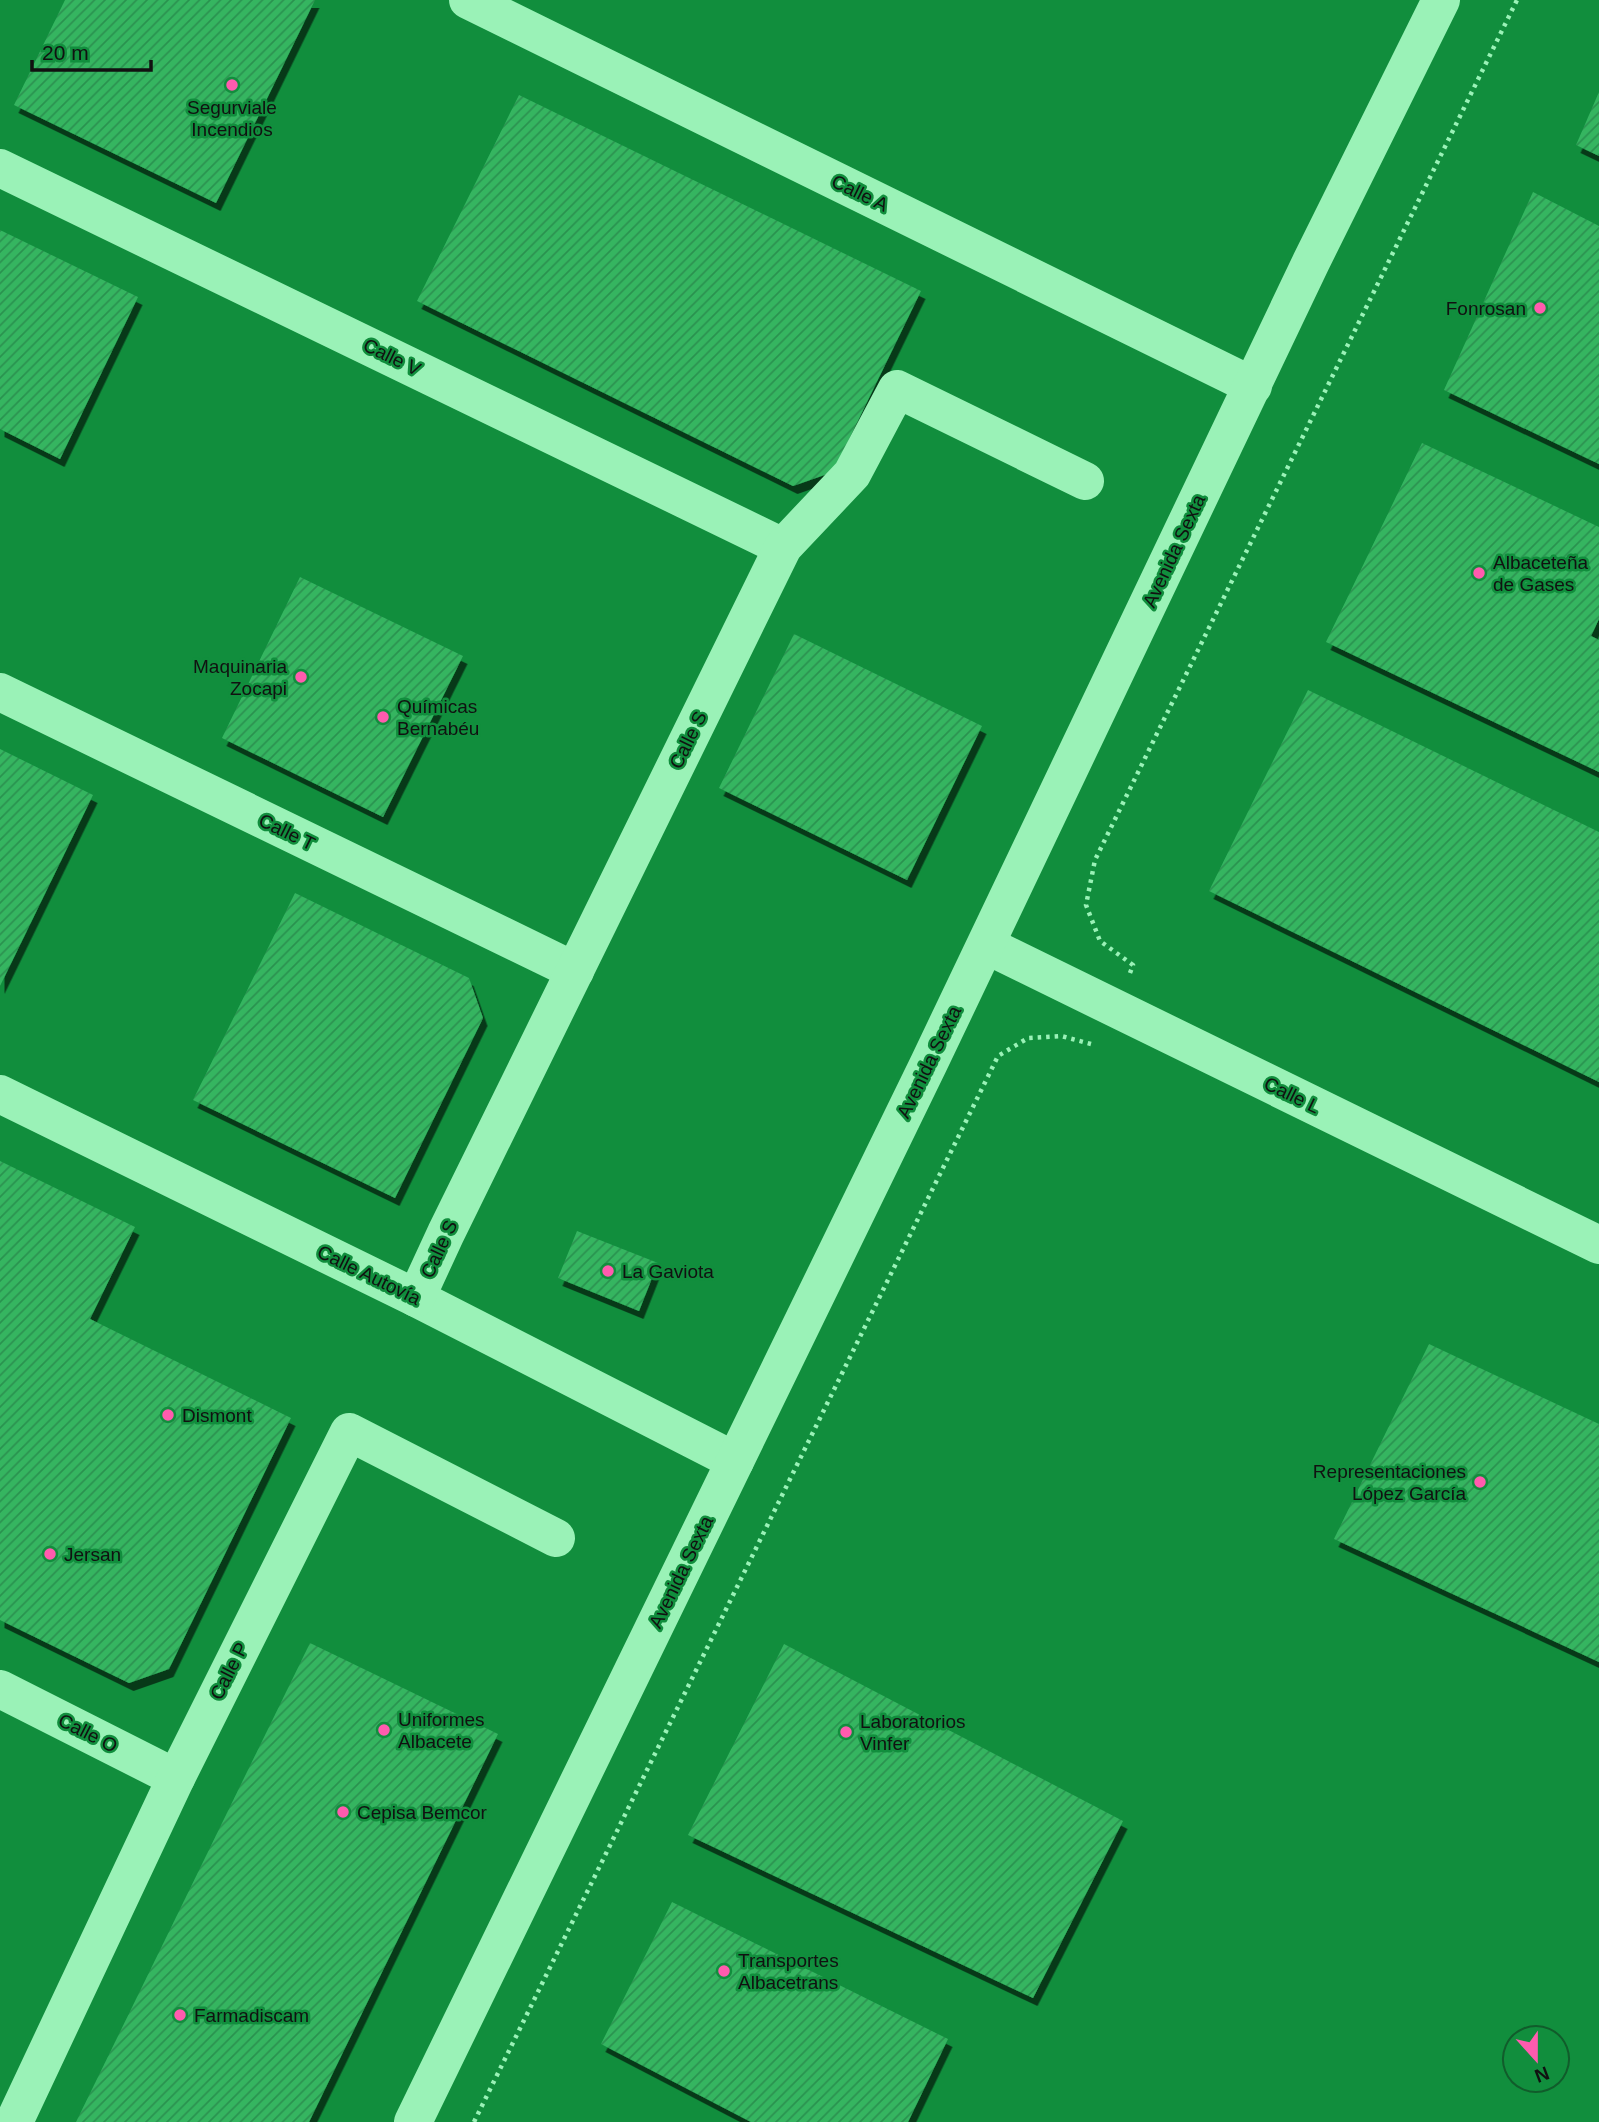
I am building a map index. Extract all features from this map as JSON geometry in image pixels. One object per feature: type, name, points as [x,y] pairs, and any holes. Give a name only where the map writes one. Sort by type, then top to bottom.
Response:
[{"type":"street","name":"Calle A","points":[[468,0],[1253,386]]},
{"type":"street","name":"Avenida Sexta","points":[[413,2122],[986,945],[1311,262],[1441,0]]},
{"type":"street","name":"Calle V","points":[[0,168],[783,547]]},
{"type":"street","name":"Calle S","points":[[416,1298],[783,547],[852,474],[897,389],[1085,481]]},
{"type":"street","name":"Calle T","points":[[0,692],[575,971]]},
{"type":"street","name":"Calle L","points":[[986,945],[1599,1244]]},
{"type":"street","name":"Calle Autovía","points":[[0,1094],[416,1298],[735,1461]]},
{"type":"street","name":"Calle P","points":[[14,2122],[176,1778],[349,1432],[556,1538]]},
{"type":"street","name":"Calle O","points":[[0,1689],[176,1778]]},
{"type":"path","points":[[474,2122],[998,1056],[1028,1038],[1061,1036],[1094,1044],[1112,1008],[1133,965],[1100,941],[1086,905],[1095,860],[1517,0]]},
{"type":"building","points":[[65,0],[315,0],[216,203],[14,105]]},
{"type":"building","points":[[1599,92],[1599,156],[1576,145]]},
{"type":"building","points":[[519,95],[921,291],[833,472],[793,486],[417,301]]},
{"type":"building","name":"Fonrosan","points":[[1533,192],[1599,226],[1599,464],[1444,390]]},
{"type":"building","points":[[0,230],[138,297],[60,459],[0,429]]},
{"type":"building","name":"Albaceteña de Gases","points":[[1422,443],[1599,527],[1599,619],[1591,636],[1599,640],[1599,772],[1326,642]]},
{"type":"building","points":[[300,577],[463,656],[383,817],[222,738]]},
{"type":"building","points":[[794,634],[982,726],[907,880],[719,788]]},
{"type":"building","points":[[1308,690],[1599,832],[1599,1082],[1209,891]]},
{"type":"building","points":[[0,749],[93,795],[0,986]]},
{"type":"building","points":[[295,893],[469,978],[483,1018],[395,1198],[193,1100]]},
{"type":"building","points":[[0,1161],[135,1227],[90,1319],[291,1418],[169,1669],[129,1683],[0,1620]]},
{"type":"building","name":"La Gaviota","points":[[577,1231],[658,1263],[639,1311],[558,1278]]},
{"type":"building","name":"Representaciones López García","points":[[1429,1344],[1599,1424],[1599,1662],[1334,1539]]},
{"type":"building","points":[[310,1643],[498,1734],[309,2122],[76,2122]]},
{"type":"building","name":"Laboratorios Vinfer","points":[[784,1644],[1123,1821],[1033,1998],[688,1835]]},
{"type":"building","name":"Transportes Albacetrans","points":[[672,1902],[948,2039],[908,2122],[751,2122],[601,2044]]},
{"type":"place","name":"Segurviale Incendios","points":[[232,85]]},
{"type":"place","name":"Fonrosan","points":[[1540,308]]},
{"type":"place","name":"Albaceteña de Gases","points":[[1479,573]]},
{"type":"place","name":"Maquinaria Zocapi","points":[[301,677]]},
{"type":"place","name":"Químicas Bernabéu","points":[[383,717]]},
{"type":"place","name":"La Gaviota","points":[[608,1271]]},
{"type":"place","name":"Dismont","points":[[168,1415]]},
{"type":"place","name":"Representaciones López García","points":[[1480,1482]]},
{"type":"place","name":"Jersan","points":[[50,1554]]},
{"type":"place","name":"Uniformes Albacete","points":[[384,1730]]},
{"type":"place","name":"Laboratorios Vinfer","points":[[846,1732]]},
{"type":"place","name":"Cepisa Bemcor","points":[[343,1812]]},
{"type":"place","name":"Transportes Albacetrans","points":[[724,1971]]},
{"type":"place","name":"Farmadiscam","points":[[180,2015]]}]
